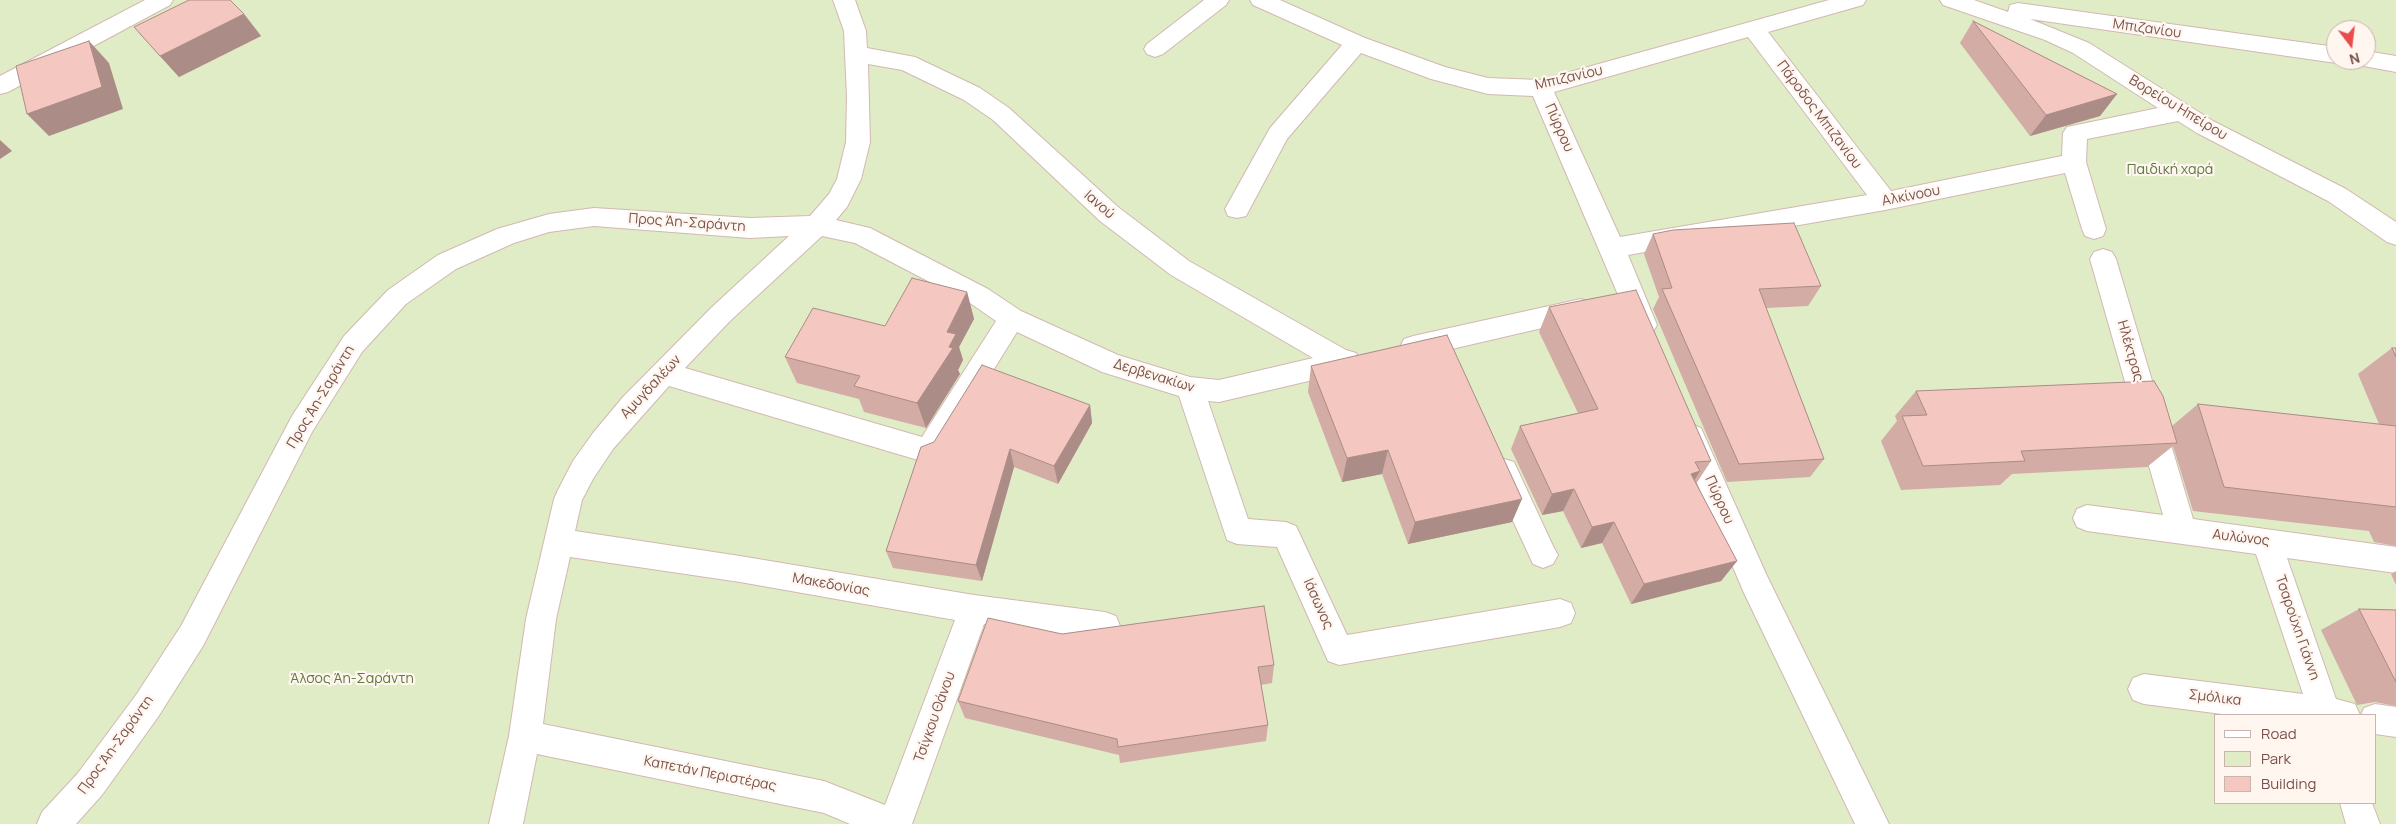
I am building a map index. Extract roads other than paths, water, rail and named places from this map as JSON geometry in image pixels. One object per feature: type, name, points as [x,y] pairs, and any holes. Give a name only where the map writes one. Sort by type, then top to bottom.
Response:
[{"type":"street","points":[[0,86],[162,0]]},
{"type":"street","name":"Αμυγδαλέων","points":[[506,824],[525,736],[541,619],[568,499],[584,470],[633,404],[721,314],[817,225],[838,200],[849,179],[858,142],[858,54],[855,31],[844,0]]},
{"type":"street","points":[[1155,49],[1218,0]]},
{"type":"street","name":"Μπιζανίου","points":[[1261,0],[1357,43],[1439,74],[1488,86],[1541,88],[1752,28],[1826,3],[1855,0]]},
{"type":"street","name":"Βορείου Ηπείρου","points":[[1952,0],[2053,35],[2081,48],[2205,127],[2337,195],[2396,235]]},
{"type":"street","name":"Μπιζανίου","points":[[1959,0],[2326,54]]},
{"type":"street","name":"Πάροδος Μπιζανίου","points":[[1752,28],[1885,201]]},
{"type":"street","points":[[1237,209],[1278,134],[1357,43]]},
{"type":"street","name":"Ιανού","points":[[858,54],[906,63],[972,94],[1000,114],[1109,214],[1180,268],[1343,362]]},
{"type":"street","points":[[2376,61],[2396,64]]},
{"type":"street","name":"Πύρρου","points":[[1541,88],[1612,248],[1655,351]]},
{"type":"street","points":[[2094,229],[2074,162],[2075,133],[2180,112]]},
{"type":"street","name":"Αλκίνοου","points":[[1612,248],[1885,201],[2074,162]]},
{"type":"street","name":"Προς Άη-Σαράντη","points":[[54,824],[90,784],[152,698],[192,636],[302,424],[353,344],[396,297],[447,262],[506,236],[549,223],[594,217],[750,228],[817,225]]},
{"type":"street","name":"Δερβενακίων","points":[[817,225],[861,235],[979,296],[1012,318],[1111,364],[1190,388],[1219,392],[1343,362],[1633,298]]},
{"type":"street","name":"Ηλέκτρας","points":[[2102,259],[2182,530]]},
{"type":"street","points":[[663,373],[928,451],[1012,318]]},
{"type":"street","points":[[1446,340],[1457,366]]},
{"type":"street","name":"Ιάσωνος","points":[[1190,388],[1237,531],[1286,535],[1339,651],[1560,613]]},
{"type":"street","name":"Πύρρου","points":[[1681,414],[1755,583],[1872,824]]},
{"type":"street","points":[[1492,444],[1543,555]]},
{"type":"street","name":"Αυλώνος","points":[[2087,518],[2396,560]]},
{"type":"street","name":"Τσαρούχη Γιάννη","points":[[2266,541],[2332,714]]},
{"type":"street","name":"Μακεδονίας","points":[[558,542],[740,569],[974,609],[1105,626]]},
{"type":"street","name":"Τσίγκου Θάνου","points":[[896,824],[974,609]]},
{"type":"street","name":"Σμόλικα","points":[[2144,689],[2332,714]]},
{"type":"street","points":[[2376,720],[2396,722]]},
{"type":"street","name":"Καπετάν Περιστέρας","points":[[525,736],[824,797],[891,824]]},
{"type":"street","points":[[2356,804],[2363,824]]},
{"type":"park label","name":"Παιδική χαρά","points":[[2170,170]]},
{"type":"park label","name":"Άλσος Άη-Σαράντη","points":[[352,679]]}]
